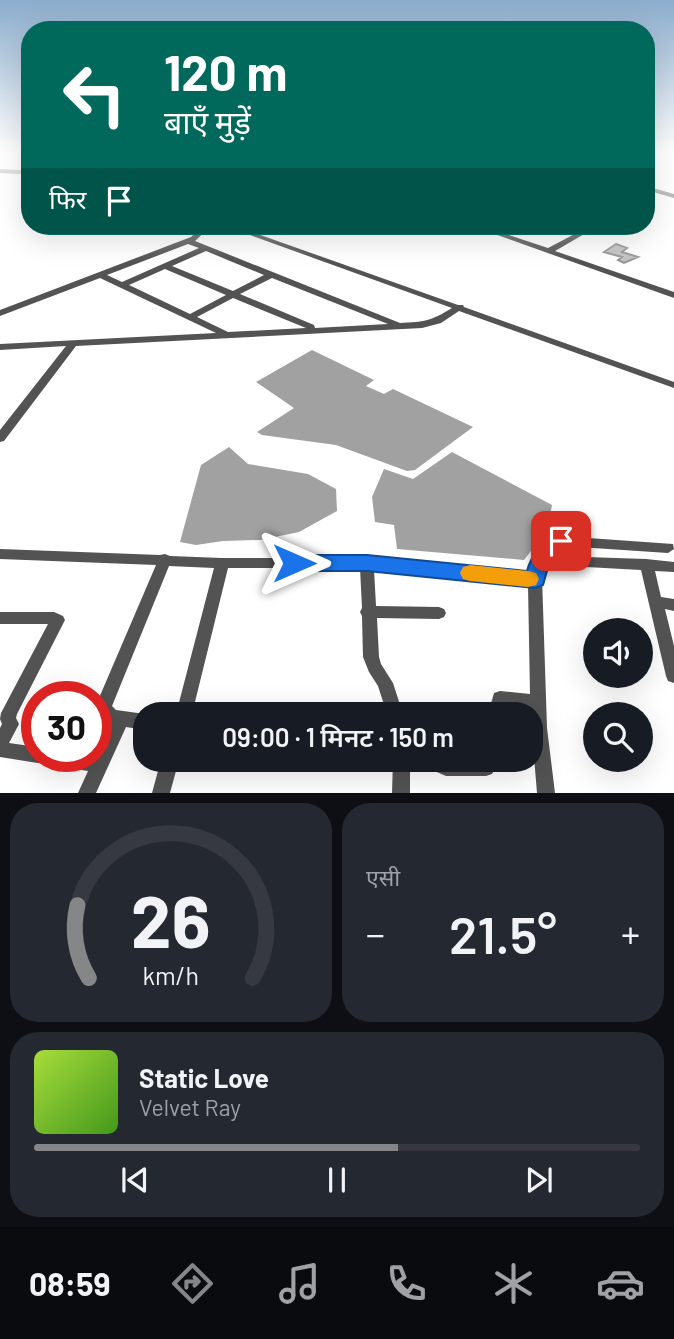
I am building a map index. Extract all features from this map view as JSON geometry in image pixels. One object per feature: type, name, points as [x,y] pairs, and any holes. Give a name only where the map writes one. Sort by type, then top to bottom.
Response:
[{"type":"street","points":[[657,191],[674,196]]},
{"type":"street","points":[[0,313],[200,235]]},
{"type":"street","points":[[255,235],[674,385]]},
{"type":"street","points":[[502,235],[674,295]]},
{"type":"street","points":[[549,251],[578,235]]},
{"type":"street","points":[[187,241],[402,326]]},
{"type":"street","points":[[122,285],[204,248]]},
{"type":"street","points":[[165,266],[314,329]]},
{"type":"street","points":[[190,317],[272,274]]},
{"type":"street","points":[[100,275],[226,334]]},
{"type":"street","points":[[0,347],[402,326],[432,323],[460,307]]},
{"type":"street","points":[[0,438],[73,343]]},
{"type":"street","points":[[499,702],[500,698],[538,702],[535,580],[542,556],[561,541],[668,548]]},
{"type":"street","points":[[0,554],[165,559],[222,564],[367,563],[535,580]]},
{"type":"street","points":[[542,556],[586,562],[674,567]]},
{"type":"street","points":[[133,720],[107,714],[104,706],[165,559]]},
{"type":"street","points":[[367,563],[371,657],[374,667],[386,683],[392,702]]},
{"type":"street","points":[[187,702],[222,564]]},
{"type":"street","points":[[646,564],[674,676]]},
{"type":"street","points":[[655,602],[674,604]]},
{"type":"street","points":[[368,612],[439,613]]},
{"type":"street","points":[[0,618],[58,621],[9,713],[11,724],[0,745],[5,751],[21,753]]},
{"type":"street","points":[[112,738],[121,719]]},
{"type":"street","points":[[543,759],[546,793]]},
{"type":"street","points":[[87,793],[96,772]]},
{"type":"street","points":[[161,793],[167,772]]},
{"type":"street","points":[[401,793],[402,772]]},
{"type":"shaded area","points":[[312,350],[374,380],[366,386],[384,394],[393,389],[473,427],[415,470],[407,471],[336,445],[262,435],[257,432],[294,408],[256,382]]},
{"type":"shaded area","points":[[229,447],[248,464],[308,474],[336,489],[337,511],[299,532],[260,540],[196,545],[180,542],[201,465]]},
{"type":"shaded area","points":[[452,452],[552,505],[547,530],[524,560],[397,549],[394,525],[375,522],[372,497],[384,469],[413,479]]},
{"type":"building","points":[[616,244],[627,248],[622,252],[638,257],[624,263],[618,260],[622,257],[604,252]]},
{"type":"slow traffic","points":[[470,573],[528,579]]},
{"type":"route","points":[[294,563],[367,563],[535,580],[542,556],[556,542],[561,541]]}]
